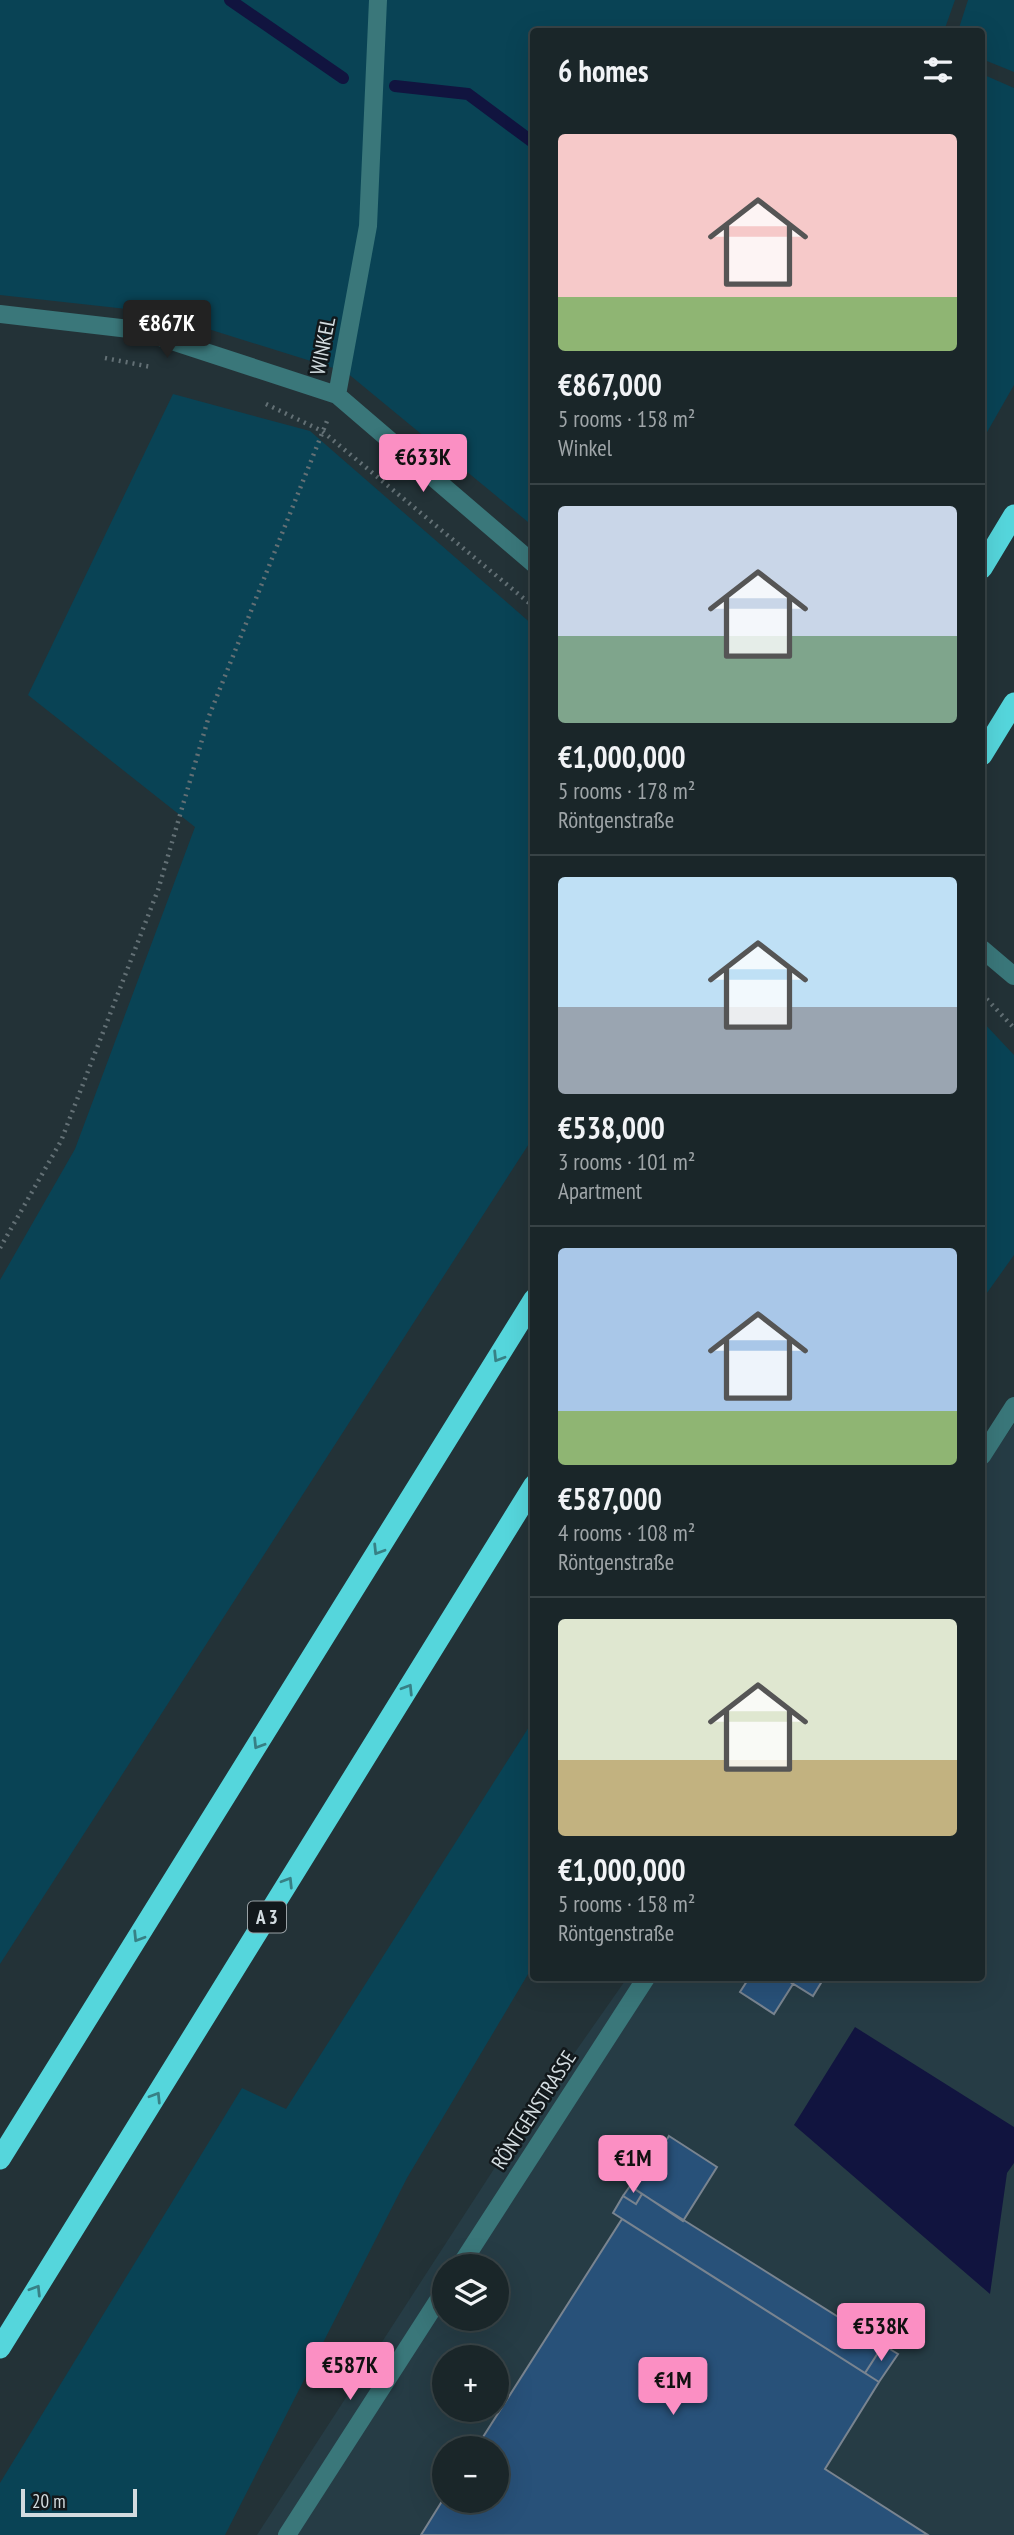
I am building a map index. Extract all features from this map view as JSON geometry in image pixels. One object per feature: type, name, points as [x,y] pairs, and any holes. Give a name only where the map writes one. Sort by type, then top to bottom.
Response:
[{"type":"highway","points":[[985,563],[1014,515]]},
{"type":"highway","points":[[985,750],[1014,702]]},
{"type":"highway","points":[[0,2159],[530,1305]]},
{"type":"highway","name":"A 3","points":[[0,2348],[530,1491]]},
{"type":"street","name":"WINKEL","points":[[0,314],[138,330],[337,395],[369,226],[379,0]]},
{"type":"street","points":[[337,395],[530,561]]},
{"type":"street","points":[[985,952],[1014,976]]},
{"type":"street","points":[[985,1451],[1014,1406]]},
{"type":"street","name":"RÖNTGENSTRASSE","points":[[468,2254],[644,1981]]},
{"type":"street","points":[[287,2535],[432,2310]]},
{"type":"path","points":[[104,357],[153,368]]},
{"type":"path","points":[[0,1248],[61,1141],[158,890],[209,716],[337,395]]},
{"type":"path","points":[[264,404],[322,431],[530,604]]},
{"type":"path","points":[[985,998],[1014,1028]]},
{"type":"shaded area","points":[[0,0],[955,0],[945,28],[530,28],[530,524],[346,372],[154,312],[0,295]]},
{"type":"shaded area","points":[[968,0],[1014,0],[1014,72],[985,60],[985,28],[959,28]]},
{"type":"shaded area","points":[[985,75],[1014,88],[1014,385],[985,436]]},
{"type":"shaded area","points":[[173,394],[310,431],[530,623],[530,1142],[0,1964],[0,1280],[75,1149],[195,827],[28,695]]},
{"type":"shaded area","points":[[985,1024],[1014,1055],[1014,1255],[985,1296]]},
{"type":"shaded area","points":[[1014,1424],[1014,2535],[257,2535],[432,2265],[432,2331],[509,2331],[509,2254],[439,2254],[503,2155],[625,1981],[985,1981],[985,1466]]},
{"type":"shaded area","points":[[530,1725],[530,1971],[407,2178],[225,2535],[0,2535],[0,2483],[242,2088],[286,2109]]},
{"type":"shaded area","points":[[855,2027],[1014,2127],[1014,2163],[1007,2173],[990,2294],[794,2125]]},
{"type":"building","points":[[747,1981],[788,1981],[793,1984],[774,2014],[740,1992]]},
{"type":"building","points":[[789,1981],[822,1981],[813,1996]]},
{"type":"building","points":[[669,2136],[717,2167],[683,2221],[635,2189]]},
{"type":"building","points":[[630,2186],[642,2194],[636,2204],[623,2196]]},
{"type":"building","points":[[642,2194],[883,2345],[865,2373],[613,2213],[623,2196],[636,2204]]},
{"type":"building","points":[[622,2219],[879,2382],[825,2469],[928,2535],[421,2535],[435,2513],[509,2513],[509,2436],[484,2436],[493,2422],[509,2422],[509,2396]]},
{"type":"building","points":[[883,2345],[898,2354],[879,2382],[865,2373]]},
{"type":"waterway","points":[[230,0],[343,78]]},
{"type":"waterway","points":[[395,86],[468,94],[530,140]]}]
